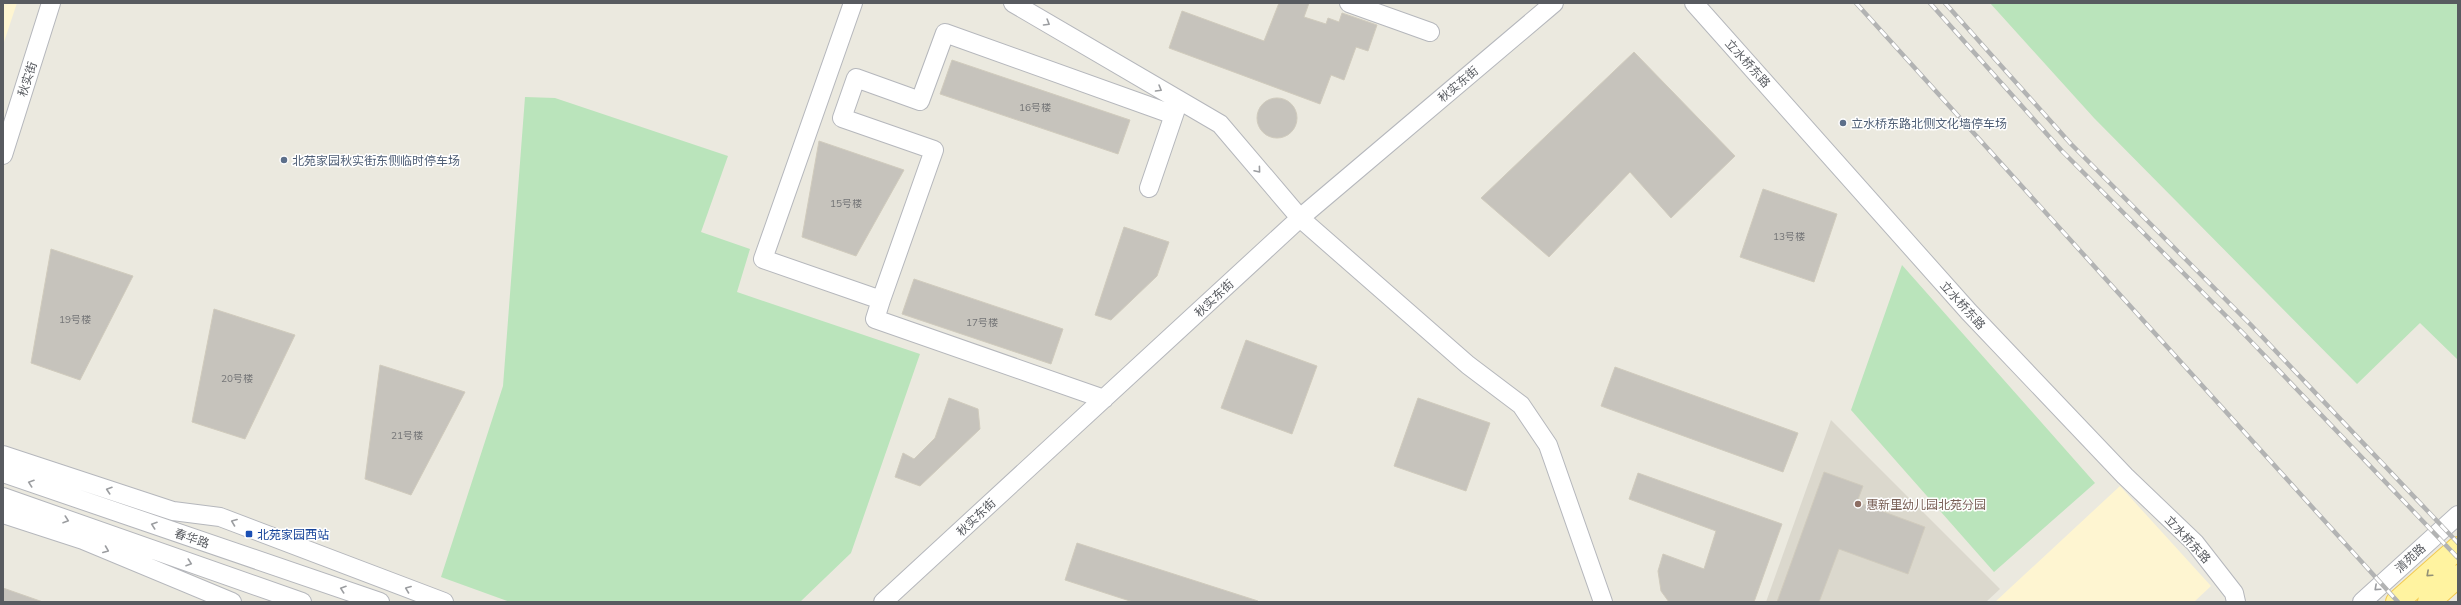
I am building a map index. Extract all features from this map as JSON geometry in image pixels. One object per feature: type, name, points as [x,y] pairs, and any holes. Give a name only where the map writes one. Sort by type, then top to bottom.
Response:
[{"type":"main road","name":"清苑路","points":[[2397,602],[2458,548]]},
{"type":"main road","points":[[2429,602],[2458,576]]},
{"type":"street","name":"秋实街","points":[[3,155],[51,3]]},
{"type":"street","points":[[853,3],[763,259],[881,300]]},
{"type":"street","points":[[1014,3],[1176,107]]},
{"type":"street","name":"秋实东街","points":[[883,602],[1300,218],[1554,3]]},
{"type":"street","name":"立水桥东路","points":[[1694,3],[1969,312],[2125,476],[2195,543],[2234,593],[2236,602]]},
{"type":"street","points":[[1358,4],[1430,32]]},
{"type":"street","points":[[1104,399],[875,319],[934,150],[842,118],[856,78],[920,101],[944,33],[1176,107],[1220,124],[1300,218],[1468,365],[1521,404],[1548,445],[1603,602]]},
{"type":"street","points":[[1149,188],[1176,107]]},
{"type":"street","points":[[3,455],[173,511],[220,517],[444,602]]},
{"type":"street","name":"春华路","points":[[3,473],[380,602]]},
{"type":"street","name":"春华路","points":[[3,497],[302,602]]},
{"type":"street","points":[[3,514],[83,540],[232,602]]},
{"type":"street","name":"清苑路","points":[[2362,602],[2458,515]]},
{"type":"shaded area","points":[[3,3],[17,3],[3,45]]},
{"type":"shaded area","name":"惠新里幼儿园北苑分园","points":[[1831,420],[2000,589],[1986,602],[1766,602]]},
{"type":"shaded area","points":[[2120,486],[2211,586],[2194,602],[1995,602]]},
{"type":"green space","points":[[1990,3],[2458,3],[2458,360],[2420,323],[2357,384],[2094,118]]},
{"type":"green space","points":[[525,97],[555,98],[728,156],[701,232],[750,249],[737,292],[920,354],[851,553],[800,602],[510,602],[441,577],[503,386]]},
{"type":"green space","points":[[1902,265],[2095,483],[1994,572],[1851,410]]},
{"type":"building","points":[[1279,3],[1309,3],[1304,17],[1326,24],[1328,18],[1339,22],[1342,13],[1377,25],[1368,51],[1356,47],[1344,80],[1331,75],[1320,104],[1169,48],[1182,11],[1264,41]]},
{"type":"building","points":[[1634,52],[1735,156],[1671,218],[1630,172],[1549,257],[1481,198]]},
{"type":"building","points":[[952,60],[1130,120],[1118,154],[940,94]]},
{"type":"building","points":[[1281,98],[1288,101],[1294,107],[1297,118],[1296,126],[1288,135],[1281,138],[1273,138],[1266,135],[1258,126],[1257,114],[1260,107],[1269,99]]},
{"type":"building","points":[[819,141],[904,170],[856,256],[802,237]]},
{"type":"building","points":[[1763,189],[1837,214],[1814,282],[1740,257]]},
{"type":"building","points":[[1124,227],[1169,242],[1157,276],[1111,320],[1095,315]]},
{"type":"building","points":[[51,249],[133,276],[80,380],[31,363]]},
{"type":"building","points":[[914,279],[1063,329],[1051,364],[902,314]]},
{"type":"building","points":[[214,309],[295,335],[245,439],[192,422]]},
{"type":"building","points":[[1246,340],[1317,366],[1292,434],[1221,408]]},
{"type":"building","points":[[380,365],[465,392],[411,495],[365,479]]},
{"type":"building","points":[[1615,367],[1798,433],[1783,472],[1601,406]]},
{"type":"building","points":[[949,398],[978,409],[980,429],[920,486],[895,477],[903,453],[914,459],[935,438]]},
{"type":"building","points":[[1418,398],[1490,423],[1466,491],[1394,466]]},
{"type":"building","points":[[1824,472],[1863,486],[1857,502],[1925,527],[1908,574],[1839,549],[1819,602],[1777,602]]},
{"type":"building","points":[[1638,473],[1782,524],[1754,602],[1669,602],[1661,591],[1658,571],[1663,554],[1704,569],[1716,531],[1629,499]]},
{"type":"building","points":[[1077,543],[1258,601],[1133,602],[1065,580]]},
{"type":"building","points":[[3,588],[43,602],[3,602]]},
{"type":"railway","points":[[1856,3],[2398,602]]},
{"type":"railway","points":[[1930,3],[2062,151],[2243,333],[2458,558]]},
{"type":"railway","points":[[1945,3],[2071,144],[2251,325],[2458,543]]},
{"type":"place","name":"立水桥东路北侧文化墙停车场","points":[[1843,123]]},
{"type":"place","name":"北苑家园秋实街东侧临时停车场","points":[[284,160]]},
{"type":"place","name":"惠新里幼儿园北苑分园","points":[[1858,504]]},
{"type":"place","name":"北苑家园西站","points":[[249,534]]}]
